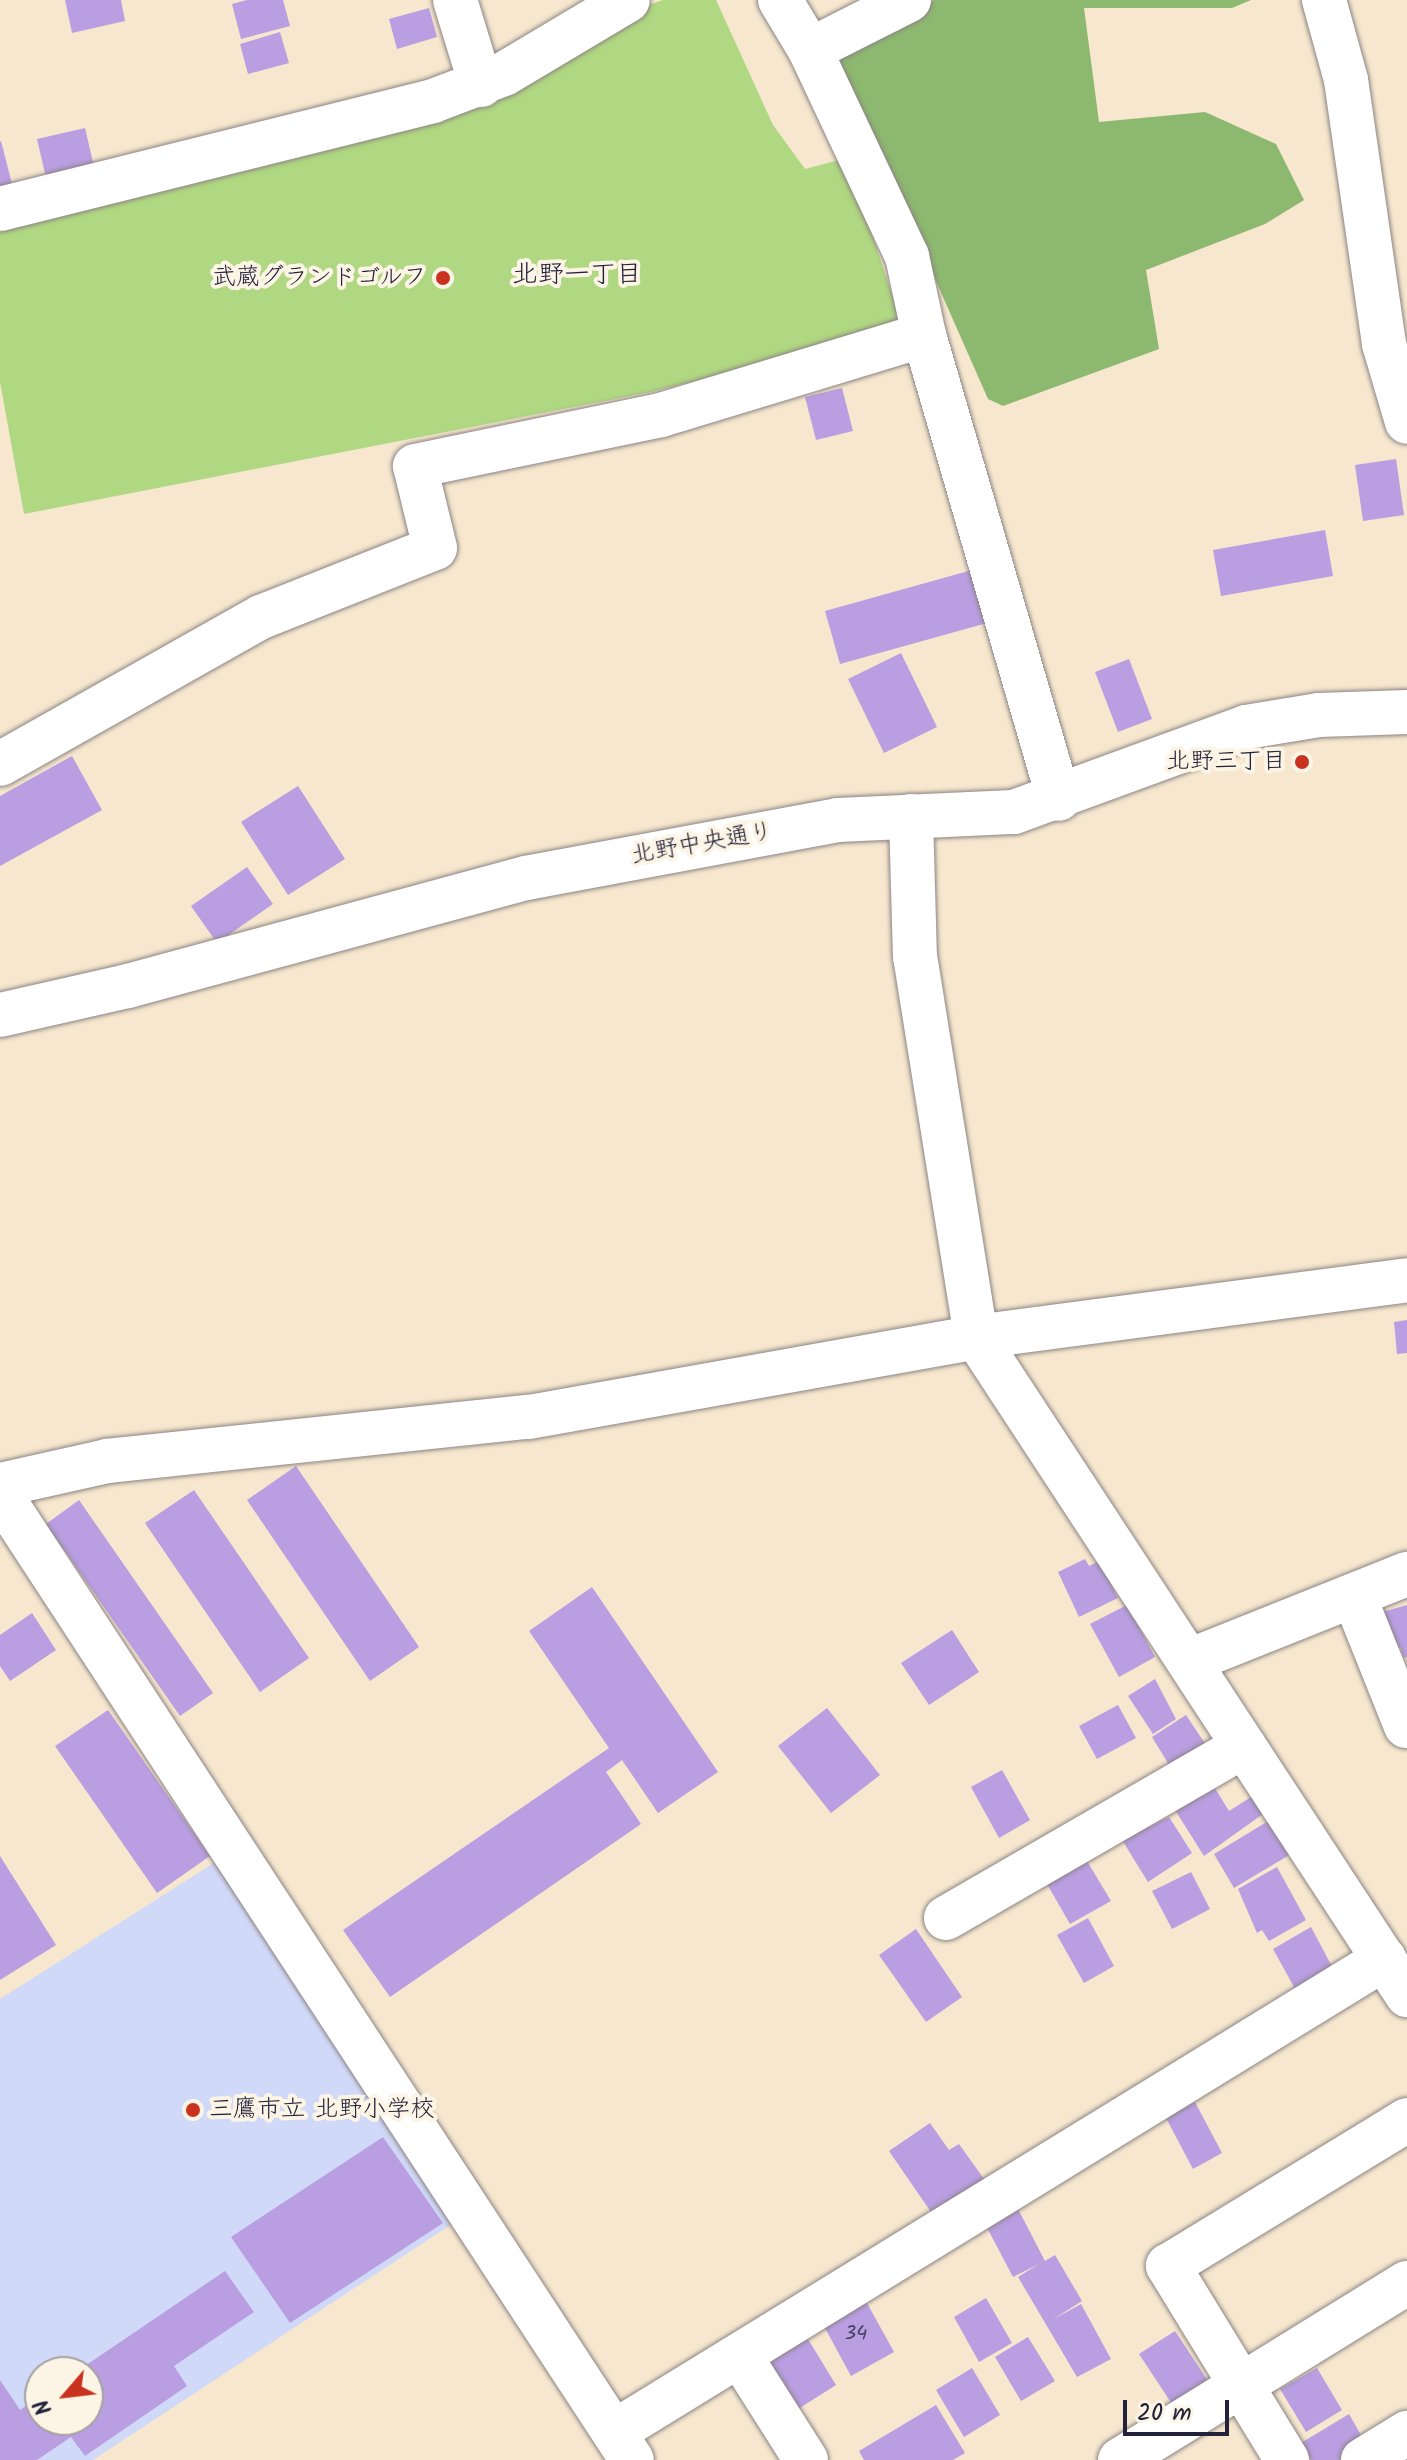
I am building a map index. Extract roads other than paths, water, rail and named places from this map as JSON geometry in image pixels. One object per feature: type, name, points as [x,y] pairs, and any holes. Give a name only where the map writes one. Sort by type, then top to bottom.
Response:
[{"type":"street","points":[[455,0],[481,85]]},
{"type":"street","points":[[0,209],[255,148],[481,85],[628,0]]},
{"type":"street","points":[[780,0],[810,50],[907,256],[924,335],[1059,799]]},
{"type":"street","points":[[810,50],[909,0]]},
{"type":"street","points":[[1324,0],[1346,80],[1384,344],[1407,422]]},
{"type":"street","points":[[0,764],[261,617],[435,548],[415,466],[661,415],[924,335]]},
{"type":"street","name":"北野中央通り","points":[[0,1015],[128,986],[526,878],[838,820],[1014,812],[1059,799],[1246,727],[1319,715],[1407,712]]},
{"type":"street","points":[[911,816],[915,956],[976,1337],[1407,1995]]},
{"type":"street","points":[[0,1485],[107,1461],[529,1417],[976,1337],[1407,1280]]},
{"type":"street","points":[[0,1494],[623,2446],[740,2356],[1384,1959]]},
{"type":"street","points":[[1189,1661],[1407,1574]]},
{"type":"street","points":[[1354,1596],[1406,1726]]},
{"type":"street","points":[[946,1918],[1244,1746]]},
{"type":"street","points":[[1287,2460],[1168,2266],[1407,2120]]},
{"type":"street","points":[[1120,2460],[1407,2283]]},
{"type":"street","points":[[740,2356],[806,2460]]},
{"type":"street","points":[[1363,2460],[1407,2433]]},
{"type":"place","name":"武蔵グランドゴルフ","points":[[443,278]]},
{"type":"place","name":"北野三丁目","points":[[1302,762]]},
{"type":"place","name":"三鷹市立 北野小学校","points":[[193,2110]]},
{"type":"district","name":"北野一丁目","points":[[577,276]]}]
